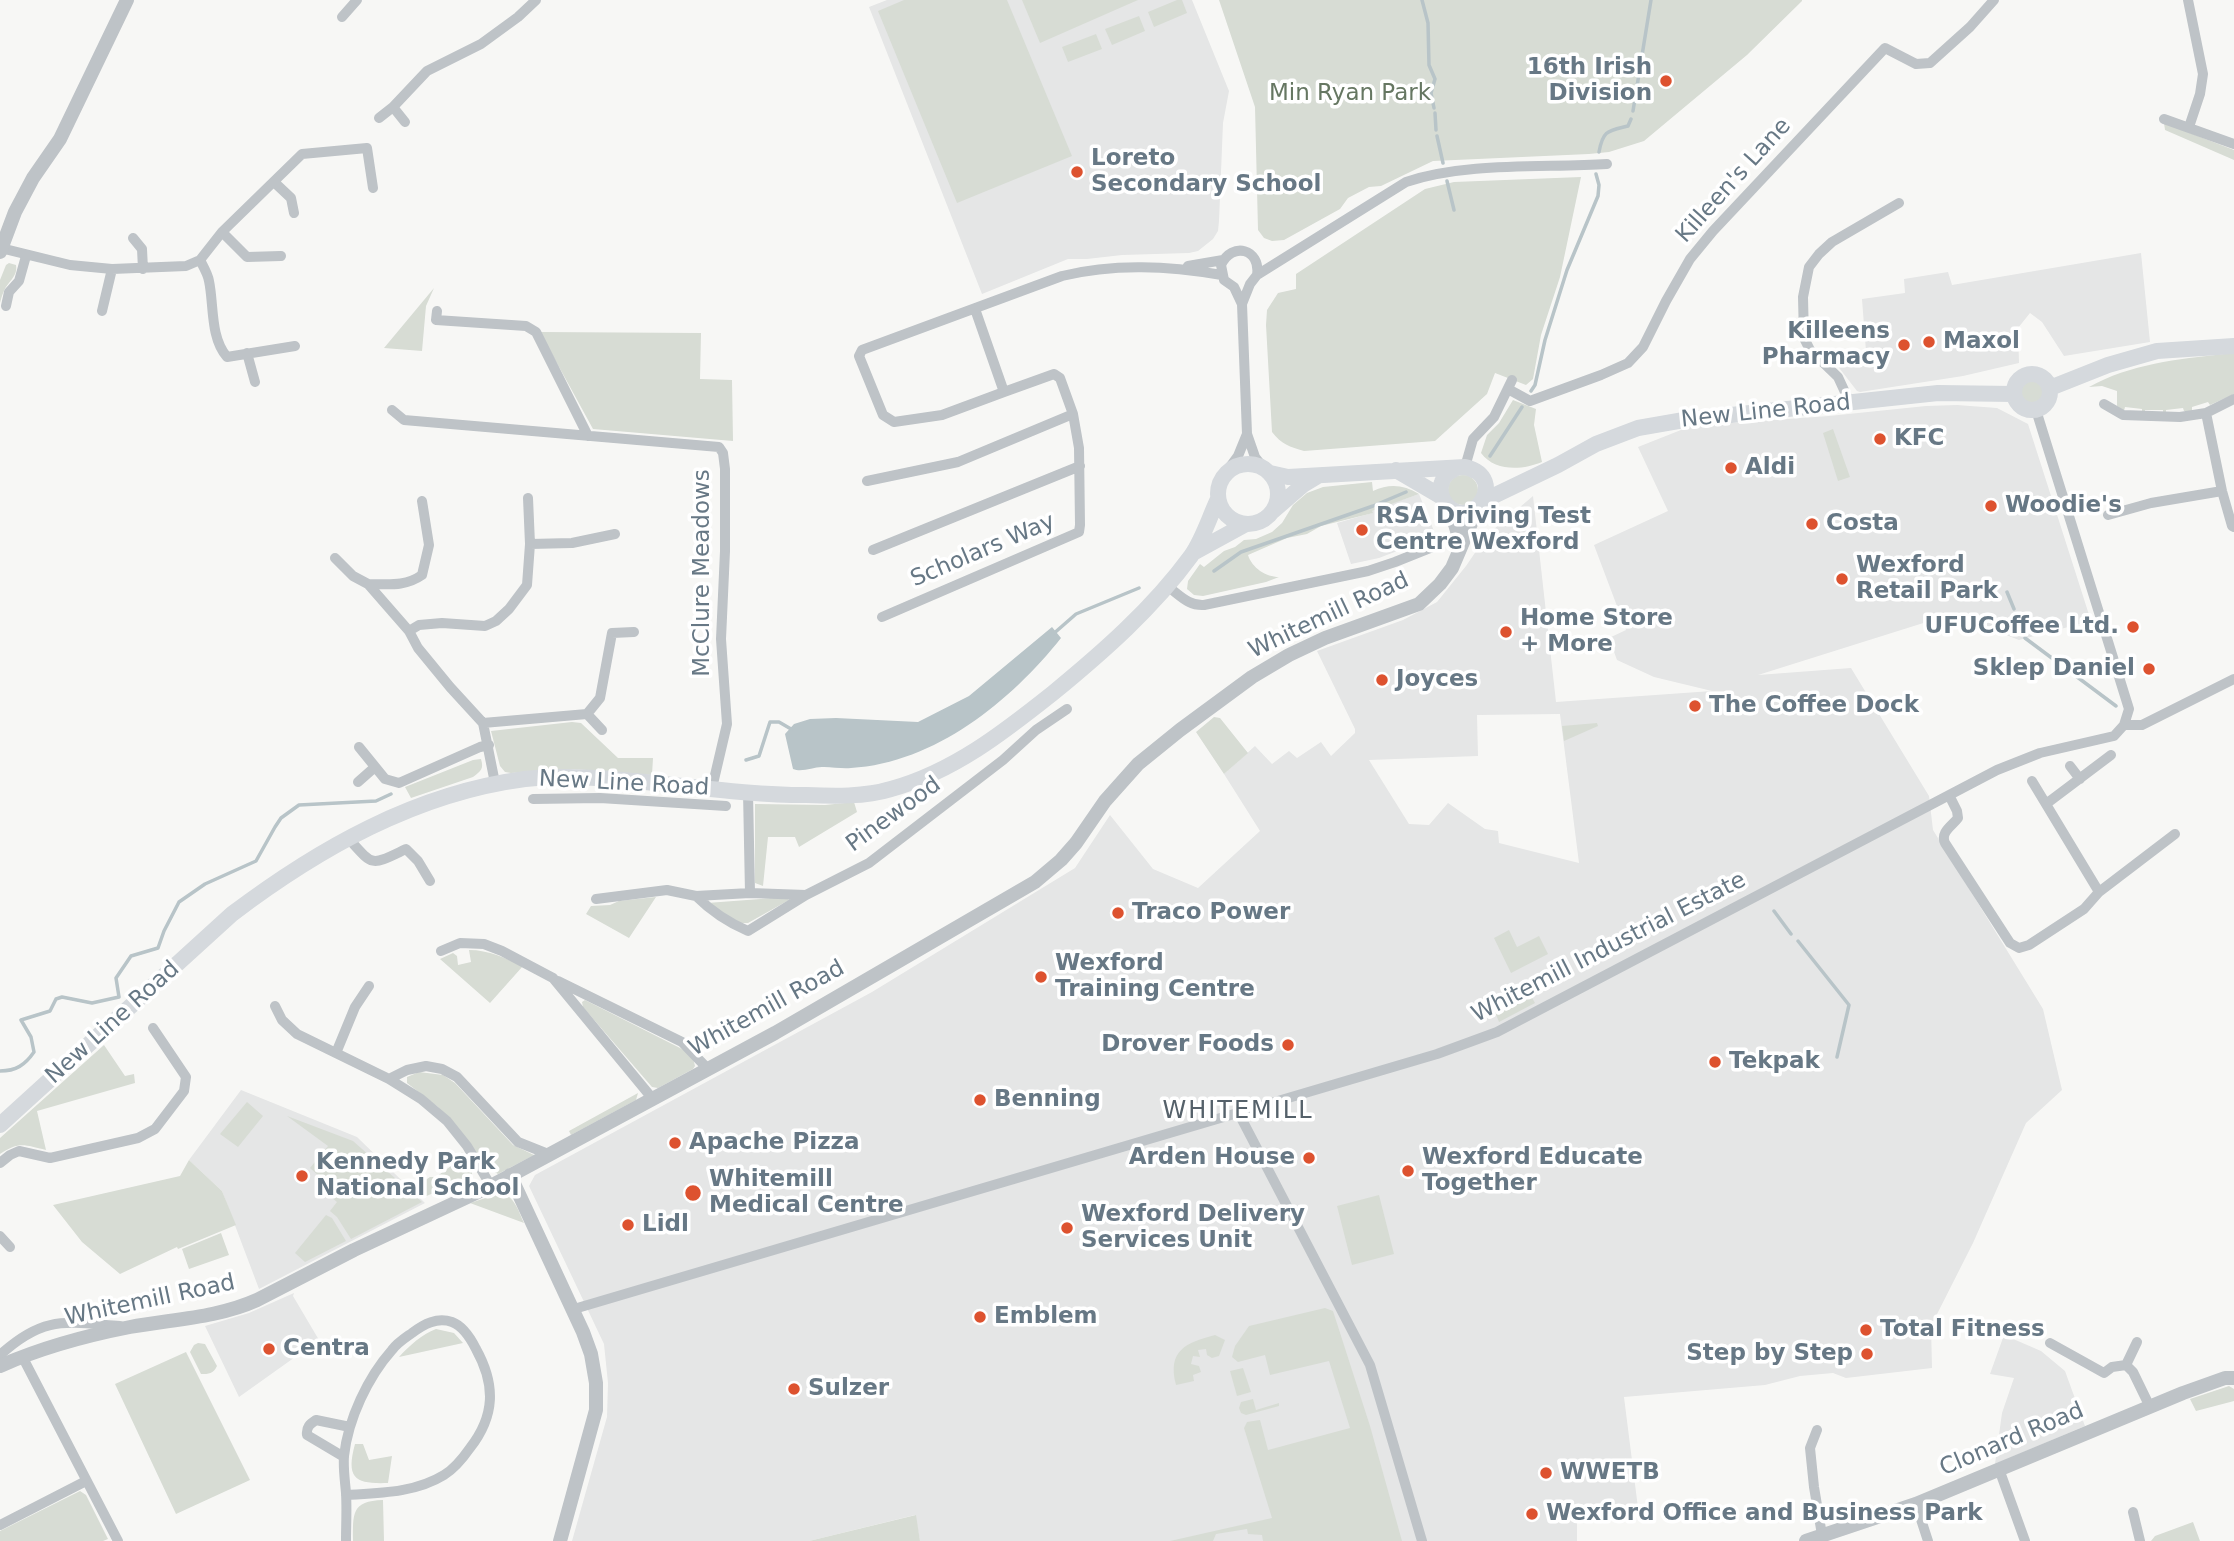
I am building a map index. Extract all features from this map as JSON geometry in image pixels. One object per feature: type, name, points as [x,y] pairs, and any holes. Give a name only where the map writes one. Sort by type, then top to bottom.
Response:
[{"type":"main road","points":[[2050,388],[2108,365],[2157,351],[2234,346]]},
{"type":"main road","points":[[2030,374],[2043,378],[2050,388],[2046,404],[2036,410],[2025,409],[2014,394],[2017,383],[2030,374]]},
{"type":"main road","name":"New Line Road","points":[[1480,504],[1596,444],[1638,428],[1684,420],[1938,393],[2014,394]]},
{"type":"main road","points":[[1273,510],[1278,491],[1267,470],[1245,463],[1227,471],[1221,479],[1218,489],[1221,508],[1236,522],[1246,524],[1266,518],[1303,485],[1320,475]]},
{"type":"main road","name":"New Line Road","points":[[1267,470],[1289,477],[1396,470],[1467,469],[1499,480],[1529,479]]},
{"type":"main road","points":[[1396,470],[1446,503],[1464,512],[1480,504],[1486,487],[1467,469],[1445,476],[1441,483],[1446,503]]},
{"type":"main road","name":"New Line Road","points":[[0,1125],[232,915],[271,885],[348,838],[433,799],[495,783],[529,778],[601,778],[804,796],[850,794],[890,790],[957,762],[989,742],[1094,660],[1167,586],[1193,553],[1218,499]]},
{"type":"main road","name":"New Line Road","points":[[1193,553],[1246,524]]},
{"type":"street","points":[[127,0],[60,139],[33,178],[1,250],[70,265],[112,270],[186,266],[200,260],[222,232],[302,154],[367,148],[373,187]]},
{"type":"street","points":[[342,17],[357,0]]},
{"type":"street","points":[[379,118],[427,71],[481,44],[536,0]]},
{"type":"street","name":"Killeen's Lane","points":[[1467,469],[1473,439],[1494,417],[1510,384],[1531,401],[1628,363],[1643,347],[1690,259],[1713,231],[1885,48],[1916,64],[1930,63],[1970,27],[1994,0]]},
{"type":"street","points":[[2189,0],[2203,74],[2200,94],[2189,127]]},
{"type":"street","points":[[393,107],[405,122]]},
{"type":"street","points":[[2164,119],[2234,144]]},
{"type":"street","points":[[1223,260],[1224,280],[1239,288],[1406,182],[1429,175],[1455,171],[1607,164]]},
{"type":"street","points":[[274,182],[291,198],[294,213]]},
{"type":"street","points":[[1850,403],[1838,377],[1810,350],[1804,338],[1803,298],[1809,267],[1832,242],[1899,203]]},
{"type":"street","points":[[222,232],[247,257],[281,256]]},
{"type":"street","points":[[133,238],[142,249],[143,269]]},
{"type":"street","points":[[1179,268],[1223,260],[1230,253],[1239,251],[1251,254],[1258,264],[1254,280],[1242,304]]},
{"type":"street","points":[[6,306],[9,292],[19,281],[26,256]]},
{"type":"street","points":[[1255,258],[1285,257]]},
{"type":"street","points":[[200,260],[209,279],[220,349],[227,357],[295,346]]},
{"type":"street","points":[[1004,391],[975,309],[1062,276],[1107,268],[1179,268],[1222,275]]},
{"type":"street","points":[[102,312],[112,270]]},
{"type":"street","points":[[1234,287],[1242,304],[1247,434],[1255,457],[1267,470]]},
{"type":"street","name":"Scholars Way","points":[[882,617],[1079,532],[1080,466],[1073,414],[1060,378],[1056,374],[942,415],[894,422],[883,415],[859,356],[862,350],[975,309]]},
{"type":"street","points":[[437,311],[436,320],[526,326],[536,332],[587,436]]},
{"type":"street","points":[[247,353],[255,382]]},
{"type":"street","points":[[2104,404],[2123,415],[2180,417],[2206,413],[2234,399]]},
{"type":"street","name":"McClure Meadows","points":[[392,410],[404,420],[719,447],[723,453],[725,470],[725,551],[720,610],[727,724],[712,788]]},
{"type":"street","points":[[2036,410],[2129,709],[2124,725]]},
{"type":"street","points":[[2206,413],[2222,491],[2234,527]]},
{"type":"street","points":[[867,481],[958,462],[1073,414]]},
{"type":"street","points":[[1227,471],[1238,456],[1247,434]]},
{"type":"street","name":"Scholars Way","points":[[873,550],[1080,466]]},
{"type":"street","points":[[2108,515],[2151,503],[2222,491]]},
{"type":"street","points":[[409,631],[419,625],[442,623],[485,626],[496,621],[509,609],[527,585],[530,544],[528,498]]},
{"type":"street","points":[[368,584],[412,582],[422,575],[429,545],[422,501]]},
{"type":"street","points":[[1446,503],[1461,544]]},
{"type":"street","name":"Whitemill Road","points":[[0,1366],[64,1341],[244,1306],[491,1185],[817,1010],[1035,882],[1076,843],[1105,802],[1138,764],[1252,677],[1325,638],[1419,604],[1452,568],[1480,504]]},
{"type":"street","points":[[530,544],[572,543],[615,534]]},
{"type":"street","points":[[1167,586],[1187,602],[1204,605],[1368,570],[1440,544]]},
{"type":"street","points":[[335,558],[353,576],[368,584],[409,631],[418,648],[450,687],[483,723],[495,783]]},
{"type":"street","points":[[483,723],[587,714],[600,698],[612,633],[634,632]]},
{"type":"street","name":"Whitemill Industrial Estate","points":[[573,1309],[1437,1054],[1497,1032],[1997,770],[2040,753],[2114,736],[2124,725],[2142,725],[2234,679]]},
{"type":"street","name":"Pinewood","points":[[696,896],[710,910],[748,931],[806,895],[869,863],[1003,760],[1035,730],[1067,709]]},
{"type":"street","points":[[587,714],[602,730]]},
{"type":"street","points":[[989,742],[1003,760]]},
{"type":"street","points":[[359,747],[388,782],[399,783],[489,745]]},
{"type":"street","points":[[2046,804],[2111,755]]},
{"type":"street","points":[[2070,766],[2080,779]]},
{"type":"street","points":[[358,782],[375,767]]},
{"type":"street","points":[[600,798],[601,778]]},
{"type":"street","points":[[2032,781],[2099,892]]},
{"type":"street","points":[[748,792],[750,892]]},
{"type":"street","points":[[1949,795],[1958,818],[1944,833],[1945,843],[2014,947],[2029,945],[2063,924],[2084,909],[2099,892],[2175,834]]},
{"type":"street","points":[[533,799],[600,798],[726,806]]},
{"type":"street","points":[[348,838],[369,860],[377,862],[406,849],[418,861],[430,881]]},
{"type":"street","points":[[2154,850],[2162,860]]},
{"type":"street","name":"Pinewood","points":[[596,899],[667,890],[696,896],[750,892],[806,895]]},
{"type":"street","points":[[441,951],[460,943],[484,944],[502,951],[682,1042],[708,1069]]},
{"type":"street","points":[[552,978],[652,1098]]},
{"type":"street","points":[[336,1053],[355,1007],[369,986]]},
{"type":"street","points":[[275,1006],[282,1020],[297,1034],[389,1079],[421,1099],[446,1121],[467,1146],[491,1185]]},
{"type":"street","points":[[0,1163],[19,1151],[50,1158],[138,1139],[155,1129],[187,1084],[186,1077],[153,1028]]},
{"type":"street","points":[[389,1079],[407,1070],[426,1066],[442,1069],[457,1077],[518,1142],[548,1154]]},
{"type":"street","points":[[1238,1112],[1370,1365],[1422,1541]]},
{"type":"street","points":[[510,1175],[573,1309],[591,1354],[596,1382],[596,1410],[560,1541]]},
{"type":"street","points":[[0,1236],[10,1247]]},
{"type":"street","points":[[346,1495],[407,1489],[432,1481],[452,1469],[479,1436],[488,1412],[490,1385],[483,1362],[463,1330],[453,1322],[436,1321],[422,1325],[393,1348],[368,1387],[350,1427],[344,1457],[346,1541]]},
{"type":"street","points":[[0,1355],[32,1331],[50,1323],[132,1327]]},
{"type":"street","points":[[2126,1365],[2137,1342]]},
{"type":"street","points":[[2050,1343],[2104,1377],[2112,1367],[2126,1365]]},
{"type":"street","points":[[23,1356],[118,1541]]},
{"type":"street","points":[[2126,1365],[2133,1372],[2150,1407]]},
{"type":"street","name":"Clonard Road","points":[[1805,1541],[1916,1504],[2183,1393],[2225,1378],[2234,1378]]},
{"type":"street","points":[[344,1457],[318,1443],[307,1435],[307,1431],[316,1420],[350,1427]]},
{"type":"street","points":[[1817,1430],[1810,1448],[1822,1535]]},
{"type":"street","points":[[1998,1469],[2025,1541]]},
{"type":"street","points":[[0,1525],[86,1481]]},
{"type":"street","points":[[1916,1504],[1928,1541]]},
{"type":"street","points":[[2133,1512],[2140,1541]]},
{"type":"shaded area","name":"Loreto Secondary School","points":[[887,0],[1192,0],[1229,91],[1223,123],[1218,231],[1213,239],[1198,251],[1189,253],[1068,259],[982,294],[869,7]]},
{"type":"shaded area","points":[[2141,253],[2150,342],[2064,356],[2042,322],[2030,313],[2018,328],[2019,363],[1963,376],[1860,392],[1833,360],[1833,355],[1866,351],[1862,299],[1905,293],[1904,279],[1948,272],[1952,285]]},
{"type":"shaded area","points":[[1926,406],[1997,408],[2028,424],[2091,621],[2019,640],[1952,614],[1758,675],[1851,668],[1929,796],[1933,830],[2043,1009],[2062,1090],[2026,1123],[1973,1243],[1931,1326],[1932,1368],[1846,1378],[1833,1373],[1800,1376],[1765,1385],[1624,1397],[1638,1508],[1577,1520],[1577,1541],[920,1541],[915,1515],[809,1541],[572,1541],[607,1417],[608,1383],[604,1344],[529,1186],[535,1175],[872,992],[1075,868],[1110,815],[1153,869],[1198,888],[1260,831],[1224,774],[1255,746],[1272,764],[1289,751],[1297,758],[1321,742],[1331,756],[1355,733],[1317,651],[1403,620],[1437,602],[1487,535],[1533,496],[1556,702],[1712,691],[1654,677],[1617,660],[1609,638],[1626,630],[1594,545],[1668,511],[1638,447],[1691,426]],"holes":[[[1560,714],[1579,863],[1499,843],[1498,831],[1485,829],[1448,803],[1429,825],[1409,824],[1369,760],[1478,756],[1477,715]]]},
{"type":"shaded area","points":[[1419,494],[1436,536],[1379,558],[1351,564],[1337,523],[1372,513],[1381,507]]},
{"type":"shaded area","points":[[1052,627],[1061,638],[1019,684],[969,725],[941,741],[882,764],[793,769],[785,734],[794,724],[810,719],[836,718],[918,722],[969,696]]},
{"type":"shaded area","name":"Kennedy Park National School","points":[[241,1090],[357,1137],[425,1203],[259,1289],[222,1191],[189,1160]]},
{"type":"shaded area","points":[[294,1293],[293,1296],[319,1340],[239,1397],[205,1326],[249,1313]]},
{"type":"shaded area","points":[[2004,1335],[2041,1351],[2065,1371],[2085,1426],[1995,1464],[2002,1413],[2014,1378],[1990,1374]]},
{"type":"green space","points":[[904,0],[1007,0],[1072,156],[957,203],[878,11]]},
{"type":"green space","points":[[1022,0],[1138,0],[1040,43]]},
{"type":"green space","points":[[1182,0],[1187,13],[1154,27],[1148,12]]},
{"type":"green space","name":"Min Ryan Park","points":[[1219,0],[1802,1],[1747,55],[1644,141],[1609,152],[1589,154],[1433,161],[1381,186],[1369,187],[1348,198],[1340,209],[1284,240],[1272,241],[1264,238],[1258,230],[1255,107]]},
{"type":"green space","points":[[1139,16],[1145,31],[1112,45],[1105,29]]},
{"type":"green space","points":[[1096,34],[1102,49],[1068,62],[1062,47]]},
{"type":"green space","points":[[2164,123],[2234,150],[2234,160],[2165,130]]},
{"type":"green space","points":[[1581,177],[1560,277],[1541,335],[1533,379],[1526,385],[1495,373],[1487,394],[1435,441],[1304,451],[1275,436],[1272,432],[1267,310],[1278,293],[1296,289],[1296,274],[1425,189],[1454,182]]},
{"type":"green space","points":[[9,263],[16,265],[16,273],[0,303],[0,280]]},
{"type":"green space","points":[[434,288],[426,306],[422,351],[384,348]]},
{"type":"green space","points":[[540,332],[701,333],[700,379],[732,380],[733,441],[593,429]]},
{"type":"green space","points":[[2234,354],[2234,394],[2210,405],[2208,402],[2192,407],[2192,411],[2184,411],[2183,408],[2166,410],[2166,414],[2163,414],[2163,410],[2145,410],[2145,413],[2142,413],[2142,409],[2125,407],[2124,411],[2117,406],[2117,391],[2102,386],[2089,387],[2138,368]]},
{"type":"green space","points":[[2033,381],[2042,384],[2045,393],[2042,402],[2033,405],[2024,402],[2021,393],[2024,384]]},
{"type":"green space","points":[[1513,400],[1536,409],[1534,425],[1542,462],[1510,468],[1494,464],[1481,453],[1487,435],[1499,423]]},
{"type":"green space","points":[[1833,429],[1850,477],[1838,481],[1823,433]]},
{"type":"green space","points":[[1463,475],[1469,476],[1477,484],[1477,496],[1469,504],[1463,505],[1457,504],[1449,496],[1448,490],[1449,484],[1457,476]]},
{"type":"green space","points":[[1372,482],[1373,491],[1397,486],[1419,494],[1372,511],[1373,513],[1287,538],[1248,555],[1260,571],[1279,577],[1203,596],[1194,595],[1187,589],[1188,581],[1200,564],[1204,567],[1244,540],[1256,539],[1272,532],[1282,523],[1293,505],[1307,493],[1323,487]]},
{"type":"green space","points":[[1214,717],[1220,718],[1248,753],[1224,774],[1196,732]]},
{"type":"green space","points":[[581,723],[618,758],[653,758],[652,775],[573,769],[511,773],[505,772],[500,766],[491,731]]},
{"type":"green space","points":[[1597,723],[1598,726],[1564,741],[1562,726]]},
{"type":"green space","points":[[481,759],[481,770],[473,777],[411,798],[405,787],[473,760]]},
{"type":"green space","points":[[854,802],[857,812],[799,847],[795,837],[768,837],[763,886],[755,883],[755,804],[825,805]]},
{"type":"green space","points":[[656,897],[629,938],[586,914],[591,906]]},
{"type":"green space","points":[[787,897],[789,900],[748,923],[739,923],[707,903]]},
{"type":"green space","points":[[1509,930],[1517,947],[1539,936],[1548,954],[1511,973],[1494,938]]},
{"type":"green space","points":[[469,950],[490,953],[523,966],[490,1003],[440,959],[453,953],[457,956],[458,965],[471,962]]},
{"type":"green space","points":[[1527,989],[1535,1003],[1499,1022],[1495,1012],[1499,1004]]},
{"type":"green space","points":[[585,1000],[684,1050],[693,1058],[695,1066],[658,1088],[652,1087],[583,1007],[582,1002]]},
{"type":"green space","points":[[104,1045],[125,1076],[134,1074],[135,1083],[37,1111],[46,1150],[22,1145],[0,1154],[0,1138]]},
{"type":"green space","points":[[419,1072],[443,1075],[455,1083],[513,1145],[534,1155],[498,1174],[486,1167],[438,1107],[407,1083],[407,1077]]},
{"type":"green space","points":[[638,1093],[636,1100],[571,1135],[569,1131]]},
{"type":"green space","points":[[247,1102],[263,1116],[238,1147],[220,1134]]},
{"type":"green space","points":[[287,1116],[353,1141],[422,1202],[351,1239],[330,1211],[337,1202],[326,1193],[329,1185],[310,1168],[328,1146]]},
{"type":"green space","points":[[462,1152],[472,1168],[472,1177],[424,1197],[415,1187],[451,1166]]},
{"type":"green space","points":[[189,1160],[222,1191],[236,1225],[178,1249],[177,1247],[120,1274],[82,1242],[53,1205],[180,1176]]},
{"type":"green space","points":[[501,1193],[513,1201],[524,1223],[470,1203]]},
{"type":"green space","points":[[1379,1195],[1394,1254],[1352,1265],[1337,1206]]},
{"type":"green space","points":[[326,1215],[332,1218],[346,1241],[305,1262],[295,1253]]},
{"type":"green space","points":[[221,1233],[229,1255],[189,1269],[182,1249]]},
{"type":"green space","points":[[1325,1308],[1333,1311],[1370,1426],[1402,1541],[1263,1541],[1262,1535],[1248,1534],[1247,1529],[1216,1534],[1213,1541],[1170,1541],[1272,1518],[1244,1428],[1247,1422],[1260,1420],[1268,1450],[1350,1428],[1329,1361],[1270,1375],[1265,1355],[1238,1362],[1232,1357],[1235,1346],[1249,1326]]},
{"type":"green space","points":[[436,1329],[454,1333],[463,1343],[399,1357],[416,1341]]},
{"type":"green space","points":[[1215,1335],[1225,1340],[1219,1356],[1212,1358],[1207,1355],[1206,1349],[1198,1350],[1200,1357],[1193,1356],[1191,1364],[1199,1366],[1201,1372],[1193,1375],[1194,1381],[1176,1385],[1174,1364],[1181,1350],[1195,1341]]},
{"type":"green space","points":[[198,1343],[205,1344],[217,1366],[210,1373],[201,1374],[190,1352]]},
{"type":"green space","points":[[186,1352],[250,1480],[176,1514],[115,1384]]},
{"type":"green space","points":[[1243,1368],[1251,1392],[1237,1396],[1230,1371]]},
{"type":"green space","points":[[2229,1386],[2234,1389],[2234,1401],[2196,1411],[2190,1399]]},
{"type":"green space","points":[[1253,1399],[1256,1410],[1279,1403],[1279,1406],[1246,1415],[1241,1413],[1241,1402]]},
{"type":"green space","points":[[355,1444],[363,1444],[369,1460],[392,1456],[388,1483],[361,1481],[356,1477],[352,1465]]},
{"type":"green space","points":[[80,1491],[86,1495],[108,1539],[0,1541],[0,1531]]},
{"type":"green space","points":[[383,1500],[384,1541],[353,1541],[354,1516],[359,1506]]},
{"type":"green space","points":[[916,1515],[920,1541],[809,1541]]},
{"type":"green space","points":[[2193,1522],[2200,1541],[2151,1541],[2155,1536]]},
{"type":"waterway","points":[[1422,0],[1428,23],[1429,65],[1435,79],[1431,93],[1434,108]]},
{"type":"waterway","points":[[1633,111],[1651,0]]},
{"type":"waterway","points":[[1435,113],[1436,130]]},
{"type":"waterway","points":[[1599,152],[1605,135],[1628,126],[1631,119]]},
{"type":"waterway","points":[[1437,136],[1443,163]]},
{"type":"waterway","points":[[1531,391],[1535,385],[1545,340],[1567,270],[1598,196],[1596,174]]},
{"type":"waterway","points":[[1447,181],[1454,210]]},
{"type":"waterway","points":[[1490,456],[1522,407]]},
{"type":"waterway","points":[[1214,571],[1241,552],[1406,492]]},
{"type":"waterway","points":[[1052,635],[1076,614],[1139,588]]},
{"type":"waterway","points":[[2007,592],[2014,609]]},
{"type":"waterway","points":[[2025,638],[2116,706]]},
{"type":"waterway","points":[[746,760],[759,756],[770,722],[779,722],[791,729]]},
{"type":"waterway","points":[[0,1071],[20,1066],[34,1052],[31,1037],[21,1020],[50,1011],[56,999],[62,997],[92,1003],[119,997],[116,978],[131,956],[158,948],[179,902],[205,884],[256,861],[281,818],[299,805],[376,801],[391,794]]},
{"type":"waterway","points":[[1774,911],[1791,934]]},
{"type":"waterway","points":[[1798,941],[1849,1005],[1837,1057]]},
{"type":"place","name":"16th Irish Division","points":[[1666,81]]},
{"type":"place","name":"Loreto Secondary School","points":[[1077,172]]},
{"type":"place","name":"Maxol","points":[[1929,342]]},
{"type":"place","name":"Killeens Pharmacy","points":[[1904,345]]},
{"type":"place","name":"KFC","points":[[1880,439]]},
{"type":"place","name":"Aldi","points":[[1731,468]]},
{"type":"place","name":"Woodie's","points":[[1991,506]]},
{"type":"place","name":"Costa","points":[[1812,524]]},
{"type":"place","name":"RSA Driving Test Centre Wexford","points":[[1362,530]]},
{"type":"place","name":"Wexford Retail Park","points":[[1842,579]]},
{"type":"place","name":"UFUCoffee Ltd.","points":[[2133,627]]},
{"type":"place","name":"Home Store + More","points":[[1506,632]]},
{"type":"place","name":"Sklep Daniel","points":[[2149,669]]},
{"type":"place","name":"Joyces","points":[[1382,680]]},
{"type":"place","name":"The Coffee Dock","points":[[1695,706]]},
{"type":"place","name":"Traco Power","points":[[1118,913]]},
{"type":"place","name":"Wexford Training Centre","points":[[1041,977]]},
{"type":"place","name":"Drover Foods","points":[[1288,1045]]},
{"type":"place","name":"Tekpak","points":[[1715,1062]]},
{"type":"place","name":"Benning","points":[[980,1100]]},
{"type":"place","name":"Apache Pizza","points":[[675,1143]]},
{"type":"place","name":"Arden House","points":[[1309,1158]]},
{"type":"place","name":"Wexford Educate Together","points":[[1408,1171]]},
{"type":"place","name":"Kennedy Park National School","points":[[302,1176]]},
{"type":"place","name":"Whitemill Medical Centre","points":[[693,1193]]},
{"type":"place","name":"Lidl","points":[[628,1225]]},
{"type":"place","name":"Wexford Delivery Services Unit","points":[[1067,1228]]},
{"type":"place","name":"Emblem","points":[[980,1317]]},
{"type":"place","name":"Total Fitness","points":[[1866,1330]]},
{"type":"place","name":"Centra","points":[[269,1349]]},
{"type":"place","name":"Step by Step","points":[[1867,1354]]},
{"type":"place","name":"Sulzer","points":[[794,1389]]},
{"type":"place","name":"WWETB","points":[[1546,1473]]},
{"type":"place","name":"Wexford Office and Business Park","points":[[1532,1514]]},
{"type":"district","name":"WHITEMILL","points":[[1238,1112]]}]
